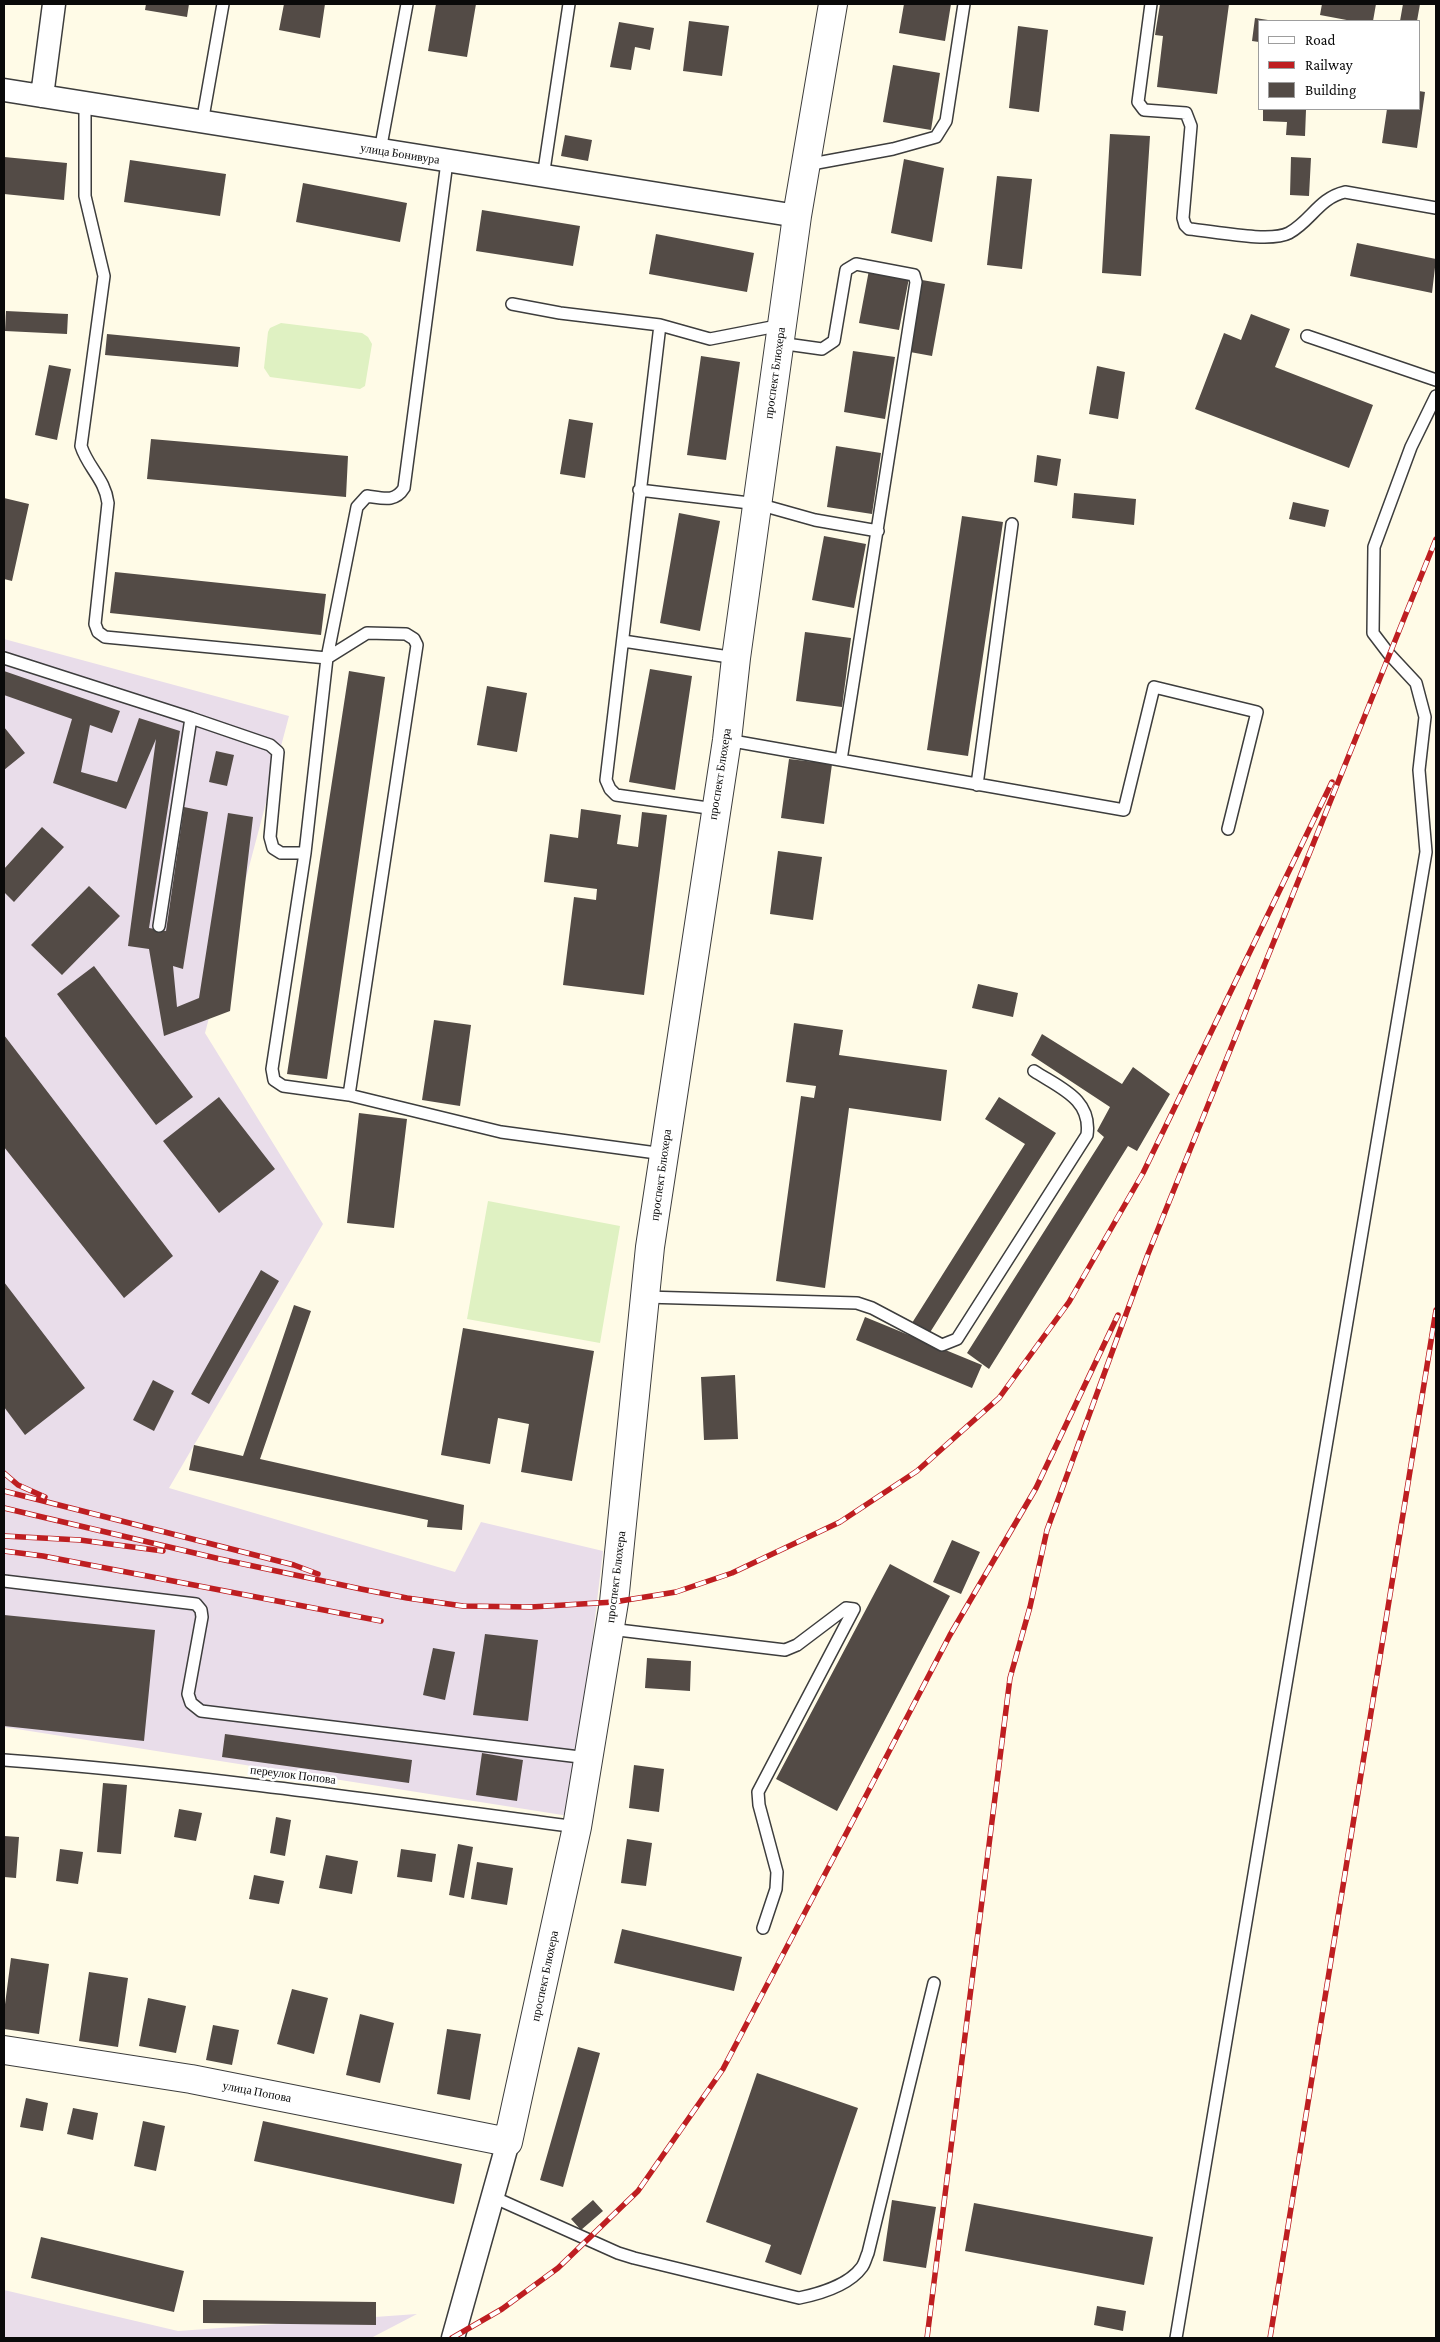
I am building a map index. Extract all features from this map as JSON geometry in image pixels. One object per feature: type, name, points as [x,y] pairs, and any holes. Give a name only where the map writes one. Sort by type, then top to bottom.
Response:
[{"type":"street","points":[[42,96],[54,4]]},
{"type":"street","name":"проспект Блюхера","points":[[453,2338],[508,2142],[577,1827],[610,1630],[645,1297],[664,1154],[726,740],[797,216],[833,4]]},
{"type":"street","name":"улица Бонивура","points":[[4,90],[447,162],[797,216]]},
{"type":"street","name":"улица Попова","points":[[4,2050],[191,2079],[508,2142]]},
{"type":"lane","points":[[202,123],[223,4]]},
{"type":"lane","points":[[380,151],[407,4]]},
{"type":"lane","points":[[543,176],[569,4]]},
{"type":"lane","points":[[806,165],[893,148],[936,137],[946,121],[964,4]]},
{"type":"lane","points":[[1151,4],[1138,102],[1144,110],[1186,114],[1191,126],[1183,218],[1185,225],[1189,229],[1273,238],[1290,232],[1332,195],[1345,192],[1436,208]]},
{"type":"lane","points":[[85,104],[85,196],[104,276],[80,446],[84,458],[104,485],[108,503],[95,624],[98,632],[105,637],[327,658],[366,633],[406,634],[414,639],[417,646],[349,1096]]},
{"type":"lane","points":[[447,162],[404,488],[400,494],[392,499],[367,496],[357,507],[327,658],[305,853],[272,1069],[274,1080],[284,1086],[349,1096],[501,1132],[664,1154]]},
{"type":"lane","points":[[512,304],[560,313],[660,325],[710,339],[780,334],[822,349],[834,342],[846,270],[856,264],[914,275],[916,282],[842,760]]},
{"type":"lane","points":[[660,325],[606,780],[610,789],[616,794],[715,809]]},
{"type":"lane","points":[[1307,336],[1436,380]]},
{"type":"lane","points":[[1176,2338],[1426,852],[1419,770],[1425,717],[1416,683],[1389,654],[1374,633],[1374,547],[1411,447],[1436,396]]},
{"type":"lane","points":[[639,490],[758,504],[815,520],[878,531]]},
{"type":"lane","points":[[977,785],[1012,524]]},
{"type":"lane","points":[[623,641],[736,658]]},
{"type":"lane","points":[[4,658],[270,745],[278,752],[270,837],[273,848],[281,853],[305,853]]},
{"type":"lane","points":[[726,740],[1124,810],[1154,686],[1257,712],[1228,829]]},
{"type":"lane","points":[[159,926],[191,718]]},
{"type":"lane","points":[[645,1297],[857,1303],[872,1308],[942,1344],[957,1339],[1087,1135],[1087,1114],[1082,1105],[1034,1071]]},
{"type":"lane","points":[[4,1581],[196,1604],[201,1610],[202,1616],[188,1694],[191,1703],[201,1711],[588,1758]]},
{"type":"lane","points":[[610,1630],[785,1650],[797,1645],[846,1608],[854,1609],[758,1792],[759,1806],[778,1882],[763,1928]]},
{"type":"lane","name":"переулок Попова","points":[[4,1760],[167,1774],[577,1827]]},
{"type":"lane","points":[[493,2197],[618,2253],[634,2258],[799,2298],[818,2294],[841,2284],[862,2268],[868,2253],[934,1983]]},
{"type":"shaded area","points":[[4,639],[289,716],[205,1033],[323,1224],[169,1488],[455,1572],[481,1522],[603,1551],[578,1761],[569,1816],[4,1727]]},
{"type":"shaded area","points":[[4,2290],[178,2331],[417,2314],[371,2338],[4,2338]]},
{"type":"green space","points":[[281,323],[362,333],[368,337],[372,344],[365,386],[360,389],[270,377],[264,368],[268,332],[270,328]]},
{"type":"green space","points":[[488,1201],[620,1226],[600,1343],[467,1319]]},
{"type":"building","points":[[146,4],[189,4],[187,17],[145,10]]},
{"type":"building","points":[[284,4],[325,4],[320,38],[279,30]]},
{"type":"building","points":[[436,4],[476,4],[467,57],[428,51]]},
{"type":"building","points":[[904,4],[951,4],[945,41],[899,33]]},
{"type":"building","points":[[1160,4],[1229,4],[1217,94],[1157,87],[1163,36],[1155,35]]},
{"type":"building","points":[[1322,4],[1376,4],[1373,20],[1347,20],[1320,15]]},
{"type":"building","points":[[1403,4],[1420,4],[1417,20],[1400,20]]},
{"type":"building","points":[[1255,18],[1268,20],[1258,20],[1258,42],[1252,41]]},
{"type":"building","points":[[689,21],[729,26],[722,76],[683,71]]},
{"type":"building","points":[[619,22],[654,28],[650,50],[635,47],[631,70],[610,67]]},
{"type":"building","points":[[1018,26],[1048,30],[1039,112],[1009,108]]},
{"type":"building","points":[[893,65],[940,73],[931,130],[883,122]]},
{"type":"building","points":[[1420,91],[1425,92],[1417,148],[1382,143],[1387,110],[1420,110]]},
{"type":"building","points":[[1263,110],[1306,110],[1305,136],[1286,135],[1287,122],[1263,121]]},
{"type":"building","points":[[1110,134],[1150,136],[1141,276],[1102,273]]},
{"type":"building","points":[[565,135],[592,140],[588,161],[561,156]]},
{"type":"building","points":[[4,157],[67,163],[64,200],[4,194]]},
{"type":"building","points":[[1291,157],[1311,158],[1309,196],[1290,195]]},
{"type":"building","points":[[904,159],[944,168],[932,242],[891,233]]},
{"type":"building","points":[[130,160],[226,174],[220,216],[124,202]]},
{"type":"building","points":[[997,176],[1032,179],[1022,269],[987,265]]},
{"type":"building","points":[[303,183],[407,203],[400,242],[296,222]]},
{"type":"building","points":[[482,210],[580,226],[573,266],[476,251]]},
{"type":"building","points":[[656,234],[754,253],[747,292],[649,274]]},
{"type":"building","points":[[1357,243],[1436,259],[1432,293],[1350,276]]},
{"type":"building","points":[[869,270],[909,278],[899,330],[859,323]]},
{"type":"building","points":[[922,280],[945,284],[932,356],[910,352]]},
{"type":"building","points":[[6,311],[68,314],[67,334],[5,331]]},
{"type":"building","points":[[1251,314],[1290,329],[1275,367],[1373,405],[1349,468],[1195,409],[1224,333],[1241,340]]},
{"type":"building","points":[[107,334],[240,347],[238,367],[105,355]]},
{"type":"building","points":[[853,351],[895,357],[885,419],[844,412]]},
{"type":"building","points":[[701,356],[740,362],[726,460],[687,455]]},
{"type":"building","points":[[49,365],[71,369],[57,440],[35,435]]},
{"type":"building","points":[[1097,366],[1125,372],[1118,419],[1089,414]]},
{"type":"building","points":[[569,419],[593,423],[585,478],[560,474]]},
{"type":"building","points":[[151,439],[348,456],[346,497],[147,479]]},
{"type":"building","points":[[836,446],[881,453],[872,514],[827,507]]},
{"type":"building","points":[[1037,455],[1061,459],[1057,486],[1034,482]]},
{"type":"building","points":[[1074,493],[1136,499],[1134,525],[1072,518]]},
{"type":"building","points":[[4,498],[29,504],[12,581],[4,579]]},
{"type":"building","points":[[1293,502],[1329,510],[1325,527],[1289,519]]},
{"type":"building","points":[[679,513],[720,521],[700,631],[660,623]]},
{"type":"building","points":[[962,516],[1003,522],[968,756],[927,750]]},
{"type":"building","points":[[824,536],[866,544],[854,608],[812,600]]},
{"type":"building","points":[[115,572],[326,594],[321,635],[110,613]]},
{"type":"building","points":[[805,632],[851,638],[842,707],[796,701]]},
{"type":"building","points":[[650,669],[692,676],[675,790],[629,782]]},
{"type":"building","points":[[4,671],[120,711],[112,733],[90,725],[81,772],[117,782],[139,718],[180,731],[149,928],[166,931],[184,807],[208,812],[183,969],[173,966],[177,1007],[199,998],[228,813],[253,817],[230,1011],[164,1036],[149,949],[128,946],[156,739],[126,809],[53,783],[72,719],[4,695]]},
{"type":"building","points":[[349,671],[385,677],[327,1079],[287,1074]]},
{"type":"building","points":[[487,686],[527,693],[517,752],[477,745]]},
{"type":"building","points":[[4,727],[25,753],[4,770]]},
{"type":"building","points":[[216,751],[234,755],[227,786],[209,782]]},
{"type":"building","points":[[789,759],[832,764],[824,824],[781,818]]},
{"type":"building","points":[[581,809],[621,815],[617,844],[638,847],[642,812],[667,815],[644,995],[563,985],[574,897],[596,900],[597,889],[544,882],[550,834],[578,838]]},
{"type":"building","points":[[42,827],[64,847],[14,902],[4,892],[4,869]]},
{"type":"building","points":[[778,851],[822,857],[813,920],[770,914]]},
{"type":"building","points":[[89,886],[120,916],[62,975],[31,945]]},
{"type":"building","points":[[94,966],[193,1097],[156,1125],[57,994]]},
{"type":"building","points":[[978,984],[1018,993],[1013,1017],[972,1008]]},
{"type":"building","points":[[434,1020],[471,1025],[460,1106],[422,1100]]},
{"type":"building","points":[[794,1023],[843,1030],[839,1055],[947,1070],[941,1121],[849,1108],[825,1288],[776,1281],[801,1096],[814,1098],[816,1086],[786,1082]]},
{"type":"building","points":[[1042,1034],[1122,1084],[1133,1067],[1170,1094],[1137,1151],[1128,1146],[989,1369],[967,1353],[1104,1137],[1097,1131],[1110,1107],[1031,1055]]},
{"type":"building","points":[[4,1035],[173,1256],[124,1298],[4,1147]]},
{"type":"building","points":[[219,1097],[275,1169],[219,1213],[163,1141]]},
{"type":"building","points":[[999,1097],[1056,1133],[929,1334],[912,1323],[1025,1144],[985,1119]]},
{"type":"building","points":[[359,1113],[407,1119],[394,1228],[347,1223]]},
{"type":"building","points":[[261,1270],[279,1281],[209,1404],[191,1394]]},
{"type":"building","points":[[4,1282],[85,1388],[25,1435],[4,1407]]},
{"type":"building","points":[[294,1305],[311,1311],[260,1459],[464,1505],[462,1530],[427,1527],[428,1520],[189,1470],[194,1445],[243,1456]]},
{"type":"building","points":[[865,1317],[982,1365],[972,1388],[856,1340]]},
{"type":"building","points":[[463,1328],[594,1351],[572,1481],[521,1472],[529,1424],[498,1418],[490,1464],[441,1455]]},
{"type":"building","points":[[735,1375],[738,1439],[704,1440],[701,1377]]},
{"type":"building","points":[[153,1380],[174,1391],[154,1431],[133,1420]]},
{"type":"building","points":[[952,1540],[980,1552],[961,1594],[933,1582]]},
{"type":"building","points":[[890,1564],[950,1596],[837,1811],[776,1779]]},
{"type":"building","points":[[4,1615],[155,1630],[144,1741],[4,1726]]},
{"type":"building","points":[[485,1634],[538,1640],[528,1721],[473,1715]]},
{"type":"building","points":[[433,1648],[455,1652],[445,1700],[423,1695]]},
{"type":"building","points":[[647,1658],[691,1661],[690,1691],[645,1688]]},
{"type":"building","points":[[225,1734],[412,1760],[409,1783],[222,1757]]},
{"type":"building","points":[[482,1753],[523,1760],[517,1801],[476,1795]]},
{"type":"building","points":[[634,1765],[664,1769],[659,1812],[629,1808]]},
{"type":"building","points":[[103,1783],[127,1785],[121,1854],[97,1852]]},
{"type":"building","points":[[179,1809],[202,1813],[196,1841],[174,1837]]},
{"type":"building","points":[[276,1817],[291,1820],[285,1856],[270,1853]]},
{"type":"building","points":[[4,1836],[19,1837],[16,1878],[4,1877]]},
{"type":"building","points":[[627,1839],[652,1843],[646,1886],[621,1883]]},
{"type":"building","points":[[458,1844],[473,1847],[464,1898],[449,1895]]},
{"type":"building","points":[[60,1849],[83,1852],[78,1884],[56,1881]]},
{"type":"building","points":[[401,1849],[436,1854],[432,1882],[397,1877]]},
{"type":"building","points":[[326,1855],[358,1861],[352,1894],[319,1888]]},
{"type":"building","points":[[477,1862],[513,1868],[507,1905],[471,1899]]},
{"type":"building","points":[[254,1875],[284,1881],[279,1904],[249,1899]]},
{"type":"building","points":[[622,1929],[742,1957],[734,1991],[614,1963]]},
{"type":"building","points":[[11,1958],[49,1964],[39,2034],[4,2029],[4,2012]]},
{"type":"building","points":[[89,1972],[128,1978],[118,2047],[79,2041]]},
{"type":"building","points":[[292,1989],[328,1998],[314,2054],[277,2044]]},
{"type":"building","points":[[148,1998],[186,2006],[176,2053],[139,2046]]},
{"type":"building","points":[[360,2014],[394,2023],[380,2083],[346,2075]]},
{"type":"building","points":[[213,2025],[239,2030],[232,2065],[206,2060]]},
{"type":"building","points":[[447,2029],[481,2034],[470,2100],[437,2094]]},
{"type":"building","points":[[578,2047],[600,2053],[563,2187],[540,2180]]},
{"type":"building","points":[[757,2073],[858,2108],[801,2275],[765,2262],[771,2245],[706,2222]]},
{"type":"building","points":[[26,2098],[48,2103],[43,2131],[20,2127]]},
{"type":"building","points":[[73,2108],[98,2113],[93,2140],[67,2134]]},
{"type":"building","points":[[143,2121],[165,2126],[156,2171],[134,2166]]},
{"type":"building","points":[[263,2121],[462,2164],[454,2204],[254,2161]]},
{"type":"building","points":[[593,2200],[603,2211],[581,2230],[571,2219]]},
{"type":"building","points":[[892,2200],[936,2207],[926,2268],[883,2261]]},
{"type":"building","points":[[974,2203],[1153,2237],[1144,2285],[965,2251]]},
{"type":"building","points":[[41,2237],[184,2271],[174,2312],[31,2278]]},
{"type":"building","points":[[203,2300],[376,2302],[376,2325],[203,2323]]},
{"type":"building","points":[[1097,2306],[1126,2311],[1123,2331],[1094,2325]]},
{"type":"railway","points":[[927,2338],[1010,1678],[1030,1607],[1047,1530],[1148,1254],[1436,539]]},
{"type":"railway","points":[[4,1508],[220,1559],[407,1598],[463,1606],[531,1607],[614,1602],[676,1592],[732,1573],[840,1522],[917,1471],[999,1398],[1069,1302],[1143,1173],[1332,782]]},
{"type":"railway","points":[[1270,2338],[1436,1310]]},
{"type":"railway","points":[[452,2338],[502,2309],[558,2268],[638,2191],[723,2069],[950,1635],[1036,1488],[1118,1315]]},
{"type":"railway","points":[[4,1473],[18,1485],[45,1497]]},
{"type":"railway","points":[[4,1491],[294,1565],[318,1574]]},
{"type":"railway","points":[[4,1536],[80,1540],[163,1551]]},
{"type":"railway","points":[[4,1551],[43,1556],[381,1621]]}]
